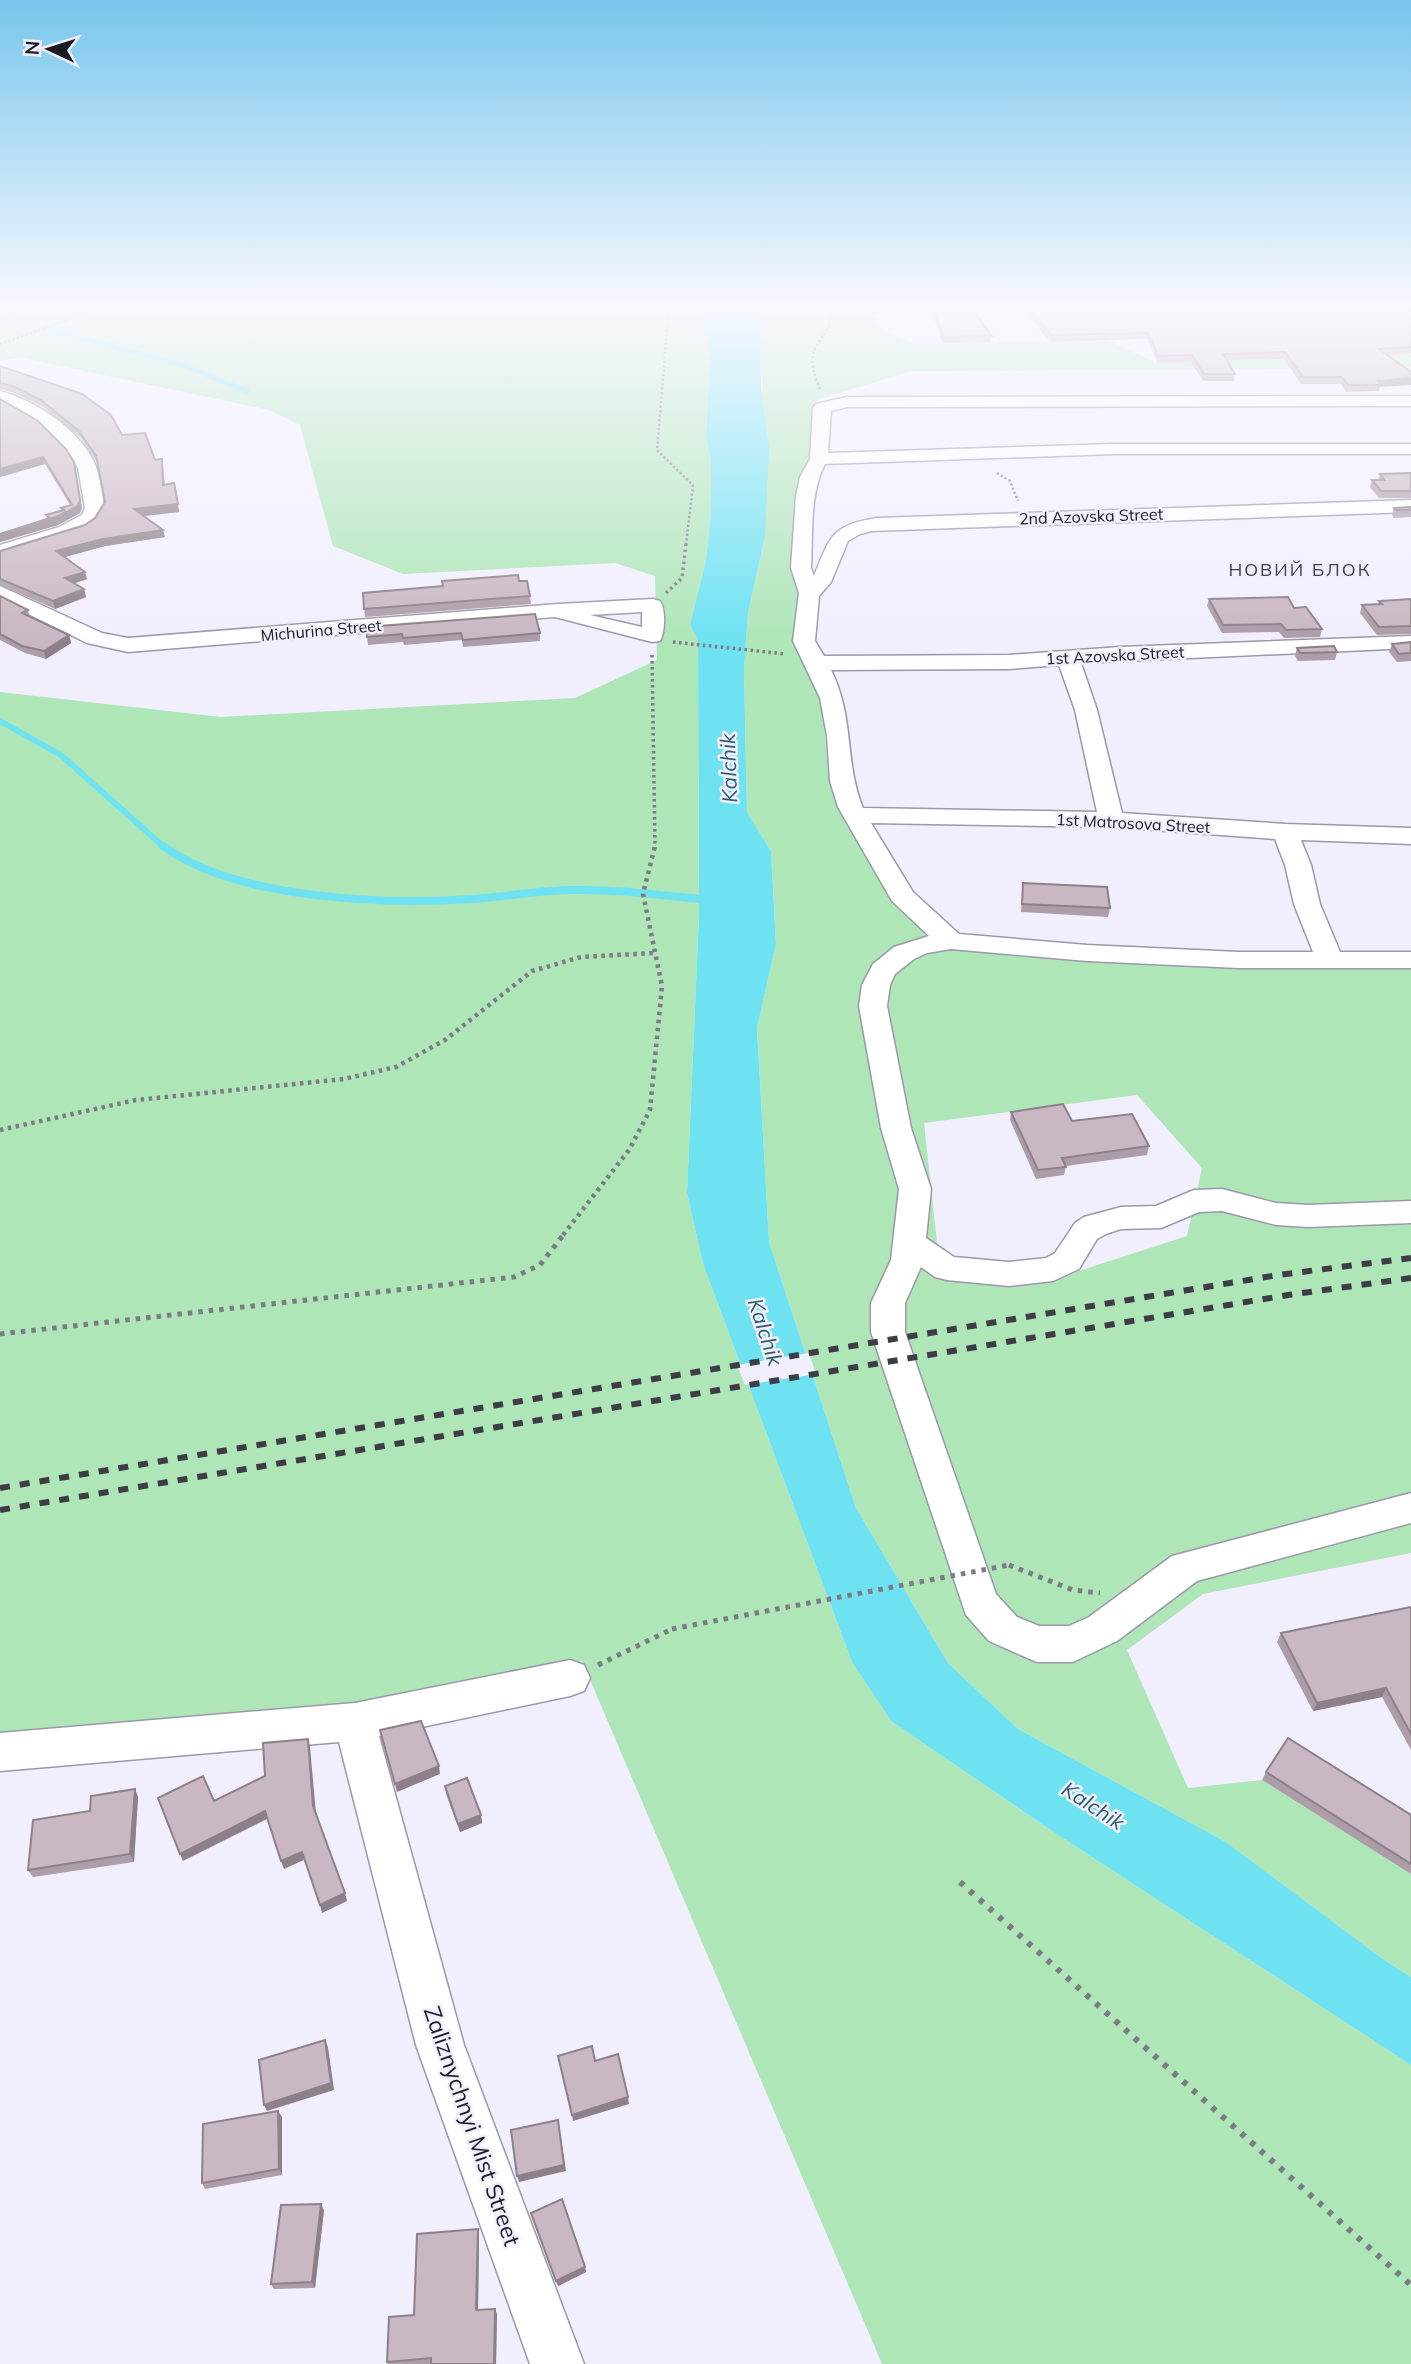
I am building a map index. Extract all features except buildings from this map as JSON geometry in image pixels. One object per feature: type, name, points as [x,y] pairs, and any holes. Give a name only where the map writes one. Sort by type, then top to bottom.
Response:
[{"type":"street","points":[[0,551],[71,529],[85,522],[94,513],[85,463],[76,450],[39,417]]},
{"type":"street","points":[[824,417],[819,459],[809,477],[805,495],[801,568],[809,593],[804,641],[819,663],[837,718],[839,771],[846,798],[909,905],[951,941]]},
{"type":"street","points":[[1271,417],[1317,448]]},
{"type":"street","points":[[819,459],[1114,449],[1411,449]]},
{"type":"street","name":"2nd Azovska Street","points":[[809,593],[819,585],[838,540],[857,528],[886,523],[1411,506]]},
{"type":"street","name":"Michurina Street","points":[[0,592],[94,638],[128,645],[558,610],[653,606]]},
{"type":"street","points":[[558,610],[573,617],[662,639],[653,606]]},
{"type":"street","name":"1st Azovska Street","points":[[819,663],[1009,662],[1411,642]]},
{"type":"street","points":[[1068,657],[1086,710],[1111,820]]},
{"type":"street","name":"1st Matrosova Street","points":[[855,815],[1111,820],[1285,832],[1411,836]]},
{"type":"street","points":[[1285,832],[1298,865],[1307,904],[1330,961]]},
{"type":"street","points":[[1411,960],[1330,961],[1121,955],[951,941],[919,946],[904,953],[883,970],[876,985],[873,1006],[896,1128],[915,1189],[907,1259],[888,1303],[888,1332],[980,1603],[1003,1629],[1037,1644],[1073,1644],[1103,1629],[1186,1568],[1411,1508]]},
{"type":"street","points":[[908,1242],[947,1268],[1009,1274],[1053,1269],[1067,1261],[1086,1231],[1095,1225],[1121,1218],[1161,1217],[1194,1201],[1222,1199],[1276,1214],[1308,1216],[1411,1212]]},
{"type":"street","points":[[892,1292],[947,1268]]},
{"type":"street","points":[[0,1752],[355,1722],[570,1678]]},
{"type":"street","name":"Zaliznychnyi Mist Street","points":[[355,1722],[440,2045],[557,2364]]},
{"type":"path","points":[[653,606],[682,578],[693,485],[657,450],[660,417]]},
{"type":"path","points":[[985,453],[989,469],[1010,481],[1027,518]]},
{"type":"path","points":[[0,1334],[513,1277],[540,1265],[629,1150],[650,1110],[662,986],[643,894],[655,852],[662,639],[761,651]]},
{"type":"path","points":[[0,1130],[136,1100],[344,1079],[396,1067],[445,1040],[532,971],[581,957],[655,953]]},
{"type":"path","points":[[570,1678],[673,1629],[1009,1565],[1073,1590]]},
{"type":"path","points":[[960,1882],[1411,2285]]},
{"type":"green space","points":[[284,417],[707,417],[706,436],[711,461],[711,512],[706,560],[690,625],[698,639],[699,915],[687,1193],[703,1264],[852,1662],[891,1721],[1052,1831],[1411,2065],[1411,2364],[882,2364],[582,1661],[356,1708],[0,1737],[0,692],[221,717],[575,698],[657,660],[655,576],[615,563],[403,574],[333,546],[300,425]]},
{"type":"green space","points":[[762,417],[815,417],[812,457],[799,477],[793,563],[807,579],[794,622],[795,641],[822,701],[828,773],[833,793],[883,888],[898,904],[952,939],[1411,963],[1411,1553],[1203,1594],[1127,1650],[1188,1788],[1262,1780],[1411,1874],[1411,1977],[1380,1957],[1226,1842],[1018,1729],[948,1663],[856,1508],[769,1242],[757,1028],[776,944],[771,851],[747,814],[744,670],[748,613],[765,536]],"holes":[[[1137,1095],[1202,1168],[1187,1236],[1054,1279],[941,1279],[924,1123]]]},
{"type":"water","name":"Kalchik","points":[[707,417],[765,417],[769,448],[765,536],[748,613],[744,670],[747,813],[771,851],[776,944],[757,1028],[769,1242],[856,1508],[948,1663],[1018,1729],[1226,1842],[1380,1957],[1411,1977],[1411,2065],[1052,1831],[891,1721],[852,1662],[703,1264],[687,1193],[699,915],[698,639],[690,625],[706,560],[711,512],[711,461],[706,436]]},
{"type":"pier","points":[[809,1353],[816,1374],[745,1385],[737,1365]]},
{"type":"waterway","points":[[0,721],[61,755],[165,848]]},
{"type":"waterway","points":[[163,846],[193,864],[229,877],[269,888],[312,895],[436,901],[590,890],[711,900]]},
{"type":"railway","points":[[0,1488],[1278,1275],[1411,1258]]},
{"type":"railway","points":[[0,1510],[1288,1295],[1411,1278]]},
{"type":"district","name":"НОВИЙ БЛОК","points":[[1300,570]]}]
